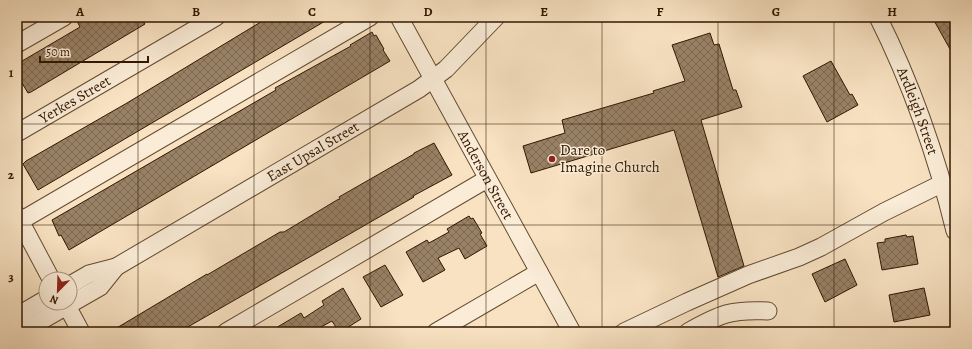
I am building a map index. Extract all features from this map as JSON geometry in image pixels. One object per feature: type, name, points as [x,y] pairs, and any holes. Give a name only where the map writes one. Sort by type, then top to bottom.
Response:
[{"type":"street","points":[[17,44],[64,17]]},
{"type":"street","name":"Yerkes Street","points":[[17,133],[216,17]]},
{"type":"street","points":[[47,271],[18,220],[370,17]]},
{"type":"street","name":"Anderson Street","points":[[399,17],[572,332]]},
{"type":"street","name":"East Upsal Street","points":[[78,280],[89,274],[116,267],[409,96],[433,80],[496,17]]},
{"type":"street","name":"Ardleigh Street","points":[[878,17],[911,90],[943,183],[955,230]]},
{"type":"street","points":[[226,332],[487,179]]},
{"type":"street","points":[[624,332],[748,275],[799,257],[821,247],[884,212],[943,183]]},
{"type":"street","name":"East Upsal Street","points":[[78,300],[100,287],[116,267]]},
{"type":"street","points":[[436,332],[539,272]]},
{"type":"street","points":[[17,316],[38,304]]},
{"type":"street","name":"East Upsal Street","points":[[17,331],[25,330],[58,311]]},
{"type":"street","points":[[70,311],[82,332]]},
{"type":"street","points":[[688,332],[714,318],[728,313],[741,311],[768,311]]},
{"type":"building","points":[[75,17],[140,17],[145,24],[31,92],[28,93],[22,83],[17,85],[17,64],[80,27]]},
{"type":"building","points":[[269,17],[332,17],[38,190],[23,164],[26,161],[127,103]]},
{"type":"building","points":[[932,17],[955,17],[955,58]]},
{"type":"building","points":[[372,32],[374,36],[376,35],[390,61],[69,250],[61,235],[59,236],[52,220],[276,90],[275,88],[351,46],[350,45]]},
{"type":"building","name":"Dare to Imagine Church","points":[[710,33],[714,45],[719,44],[733,90],[736,90],[742,107],[701,120],[744,266],[718,277],[674,130],[531,173],[523,146],[565,133],[562,120],[654,93],[653,91],[685,81],[672,45]]},
{"type":"building","points":[[831,61],[850,95],[852,94],[858,105],[827,122],[803,76]]},
{"type":"building","points":[[434,143],[452,175],[413,196],[414,197],[179,332],[110,332],[280,232],[284,232],[340,199],[339,197],[414,153]]},
{"type":"building","points":[[469,216],[471,219],[473,218],[482,233],[480,234],[487,246],[465,259],[459,248],[438,258],[445,270],[423,282],[406,252],[427,240],[429,243],[449,232],[447,229]]},
{"type":"building","points":[[906,235],[907,237],[913,236],[918,264],[882,270],[877,243],[885,242],[885,239]]},
{"type":"building","points":[[845,259],[857,285],[825,302],[812,274]]},
{"type":"building","points":[[385,265],[403,295],[381,307],[363,277]]},
{"type":"building","points":[[343,288],[361,319],[342,331],[339,332],[332,321],[312,332],[269,332],[301,313],[304,318],[324,305],[322,301]]},
{"type":"building","points":[[924,288],[930,315],[894,322],[889,295]]},
{"type":"place","name":"Dare to Imagine Church","points":[[552,159]]}]
